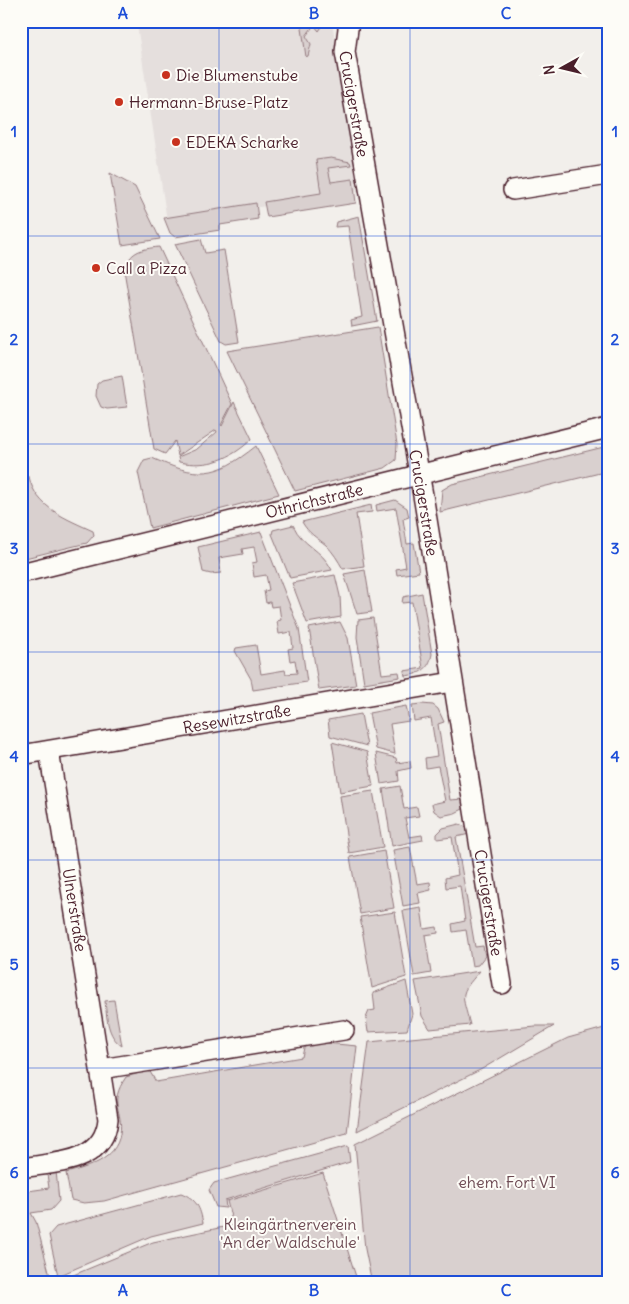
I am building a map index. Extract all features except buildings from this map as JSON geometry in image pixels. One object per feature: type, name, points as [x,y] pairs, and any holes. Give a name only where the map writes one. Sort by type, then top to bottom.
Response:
[{"type":"street","name":"Crucigerstraße","points":[[349,21],[345,52],[419,475],[502,984]]},
{"type":"street","points":[[513,190],[608,175]]},
{"type":"street","name":"Othrichstraße","points":[[21,573],[608,428]]},
{"type":"street","name":"Resewitzstraße","points":[[21,755],[452,682]]},
{"type":"street","name":"Ulnerstraße","points":[[21,1168],[74,1159],[88,1154],[97,1147],[104,1137],[108,1119],[49,751]]},
{"type":"street","points":[[101,1069],[344,1030]]},
{"type":"shaded area","points":[[162,21],[332,21],[358,192],[167,221],[137,25]]},
{"type":"green space","points":[[301,21],[326,21],[319,31],[314,25],[306,36],[311,44],[308,56],[306,57]]},
{"type":"green space","points":[[331,158],[350,162],[351,165],[328,168],[331,182],[353,179],[356,203],[267,217],[264,202],[321,193],[316,160]]},
{"type":"green space","points":[[110,173],[135,187],[160,239],[122,245]]},
{"type":"green space","points":[[256,203],[258,219],[220,225],[220,230],[175,237],[170,233],[164,218]]},
{"type":"green space","points":[[359,216],[377,321],[352,326],[351,320],[362,317],[348,226],[335,227],[336,222]]},
{"type":"green space","points":[[201,239],[205,253],[224,250],[239,342],[226,344],[221,341],[175,244]]},
{"type":"green space","points":[[159,247],[232,404],[221,425],[234,402],[252,439],[236,452],[209,463],[190,464],[179,462],[178,457],[197,449],[217,432],[216,430],[178,456],[175,441],[165,454],[154,449],[124,270],[129,259],[137,252]]},
{"type":"green space","points":[[378,327],[397,444],[396,460],[385,468],[295,491],[227,351]]},
{"type":"green space","points":[[122,376],[127,407],[107,409],[101,407],[96,396],[97,384],[102,380]]},
{"type":"green space","points":[[256,446],[279,494],[150,528],[138,472],[144,460],[152,458],[181,469],[206,472],[229,465]]},
{"type":"green space","points":[[608,446],[608,471],[440,512],[442,490],[452,484]]},
{"type":"green space","points":[[22,471],[24,477],[29,477],[38,497],[45,505],[63,517],[93,531],[94,535],[87,543],[21,559]]},
{"type":"green space","points":[[395,500],[407,508],[409,517],[403,519],[407,544],[414,543],[419,572],[397,575],[396,569],[406,567],[396,508],[377,511],[376,505]]},
{"type":"green space","points":[[371,505],[372,512],[356,514],[364,566],[343,569],[329,548],[310,532],[302,522]]},
{"type":"green space","points":[[293,525],[302,538],[323,557],[332,570],[290,578],[272,534],[273,530]]},
{"type":"green space","points":[[261,532],[299,629],[307,682],[253,690],[251,679],[235,651],[236,648],[256,645],[261,674],[285,670],[286,674],[297,673],[295,660],[290,661],[288,649],[293,648],[291,632],[279,634],[277,621],[281,620],[279,606],[271,607],[270,602],[266,603],[264,591],[269,590],[266,575],[254,577],[252,563],[257,562],[254,547],[242,549],[243,554],[219,558],[221,573],[211,574],[203,572],[198,547]]},
{"type":"green space","points":[[365,570],[372,612],[357,614],[344,574]]},
{"type":"green space","points":[[335,575],[340,596],[341,617],[307,623],[292,583]]},
{"type":"green space","points":[[422,593],[432,654],[431,659],[423,670],[405,676],[404,671],[423,668],[412,602],[402,603],[403,597]]},
{"type":"green space","points":[[373,618],[382,674],[399,672],[400,677],[364,683],[357,637],[358,620]]},
{"type":"green space","points":[[340,622],[348,638],[356,685],[319,690],[309,628]]},
{"type":"green space","points":[[412,705],[433,705],[438,709],[444,722],[438,724],[450,800],[463,799],[465,808],[455,813],[441,816],[434,811],[432,804],[445,801],[438,766],[426,768],[425,758],[437,756],[431,718],[414,721]]},
{"type":"green space","points":[[406,706],[409,721],[390,724],[395,754],[376,749],[369,713]]},
{"type":"green space","points":[[361,714],[367,746],[330,736],[328,720]]},
{"type":"green space","points":[[332,742],[367,752],[373,786],[340,792]]},
{"type":"green space","points":[[376,753],[396,758],[397,763],[410,761],[411,768],[398,771],[399,781],[381,784]]},
{"type":"green space","points":[[400,786],[404,809],[417,807],[419,816],[405,818],[409,837],[422,835],[423,840],[392,846],[383,789]]},
{"type":"green space","points":[[373,791],[383,847],[349,853],[340,796]]},
{"type":"green space","points":[[459,824],[466,827],[470,834],[456,837],[475,947],[483,946],[485,956],[478,965],[472,966],[466,930],[453,932],[452,924],[465,921],[460,886],[446,888],[445,878],[458,875],[452,837],[437,839],[437,834],[443,828]]},
{"type":"green space","points":[[410,847],[417,884],[430,882],[431,890],[418,893],[420,903],[403,906],[393,850]]},
{"type":"green space","points":[[384,851],[394,908],[360,914],[350,857]]},
{"type":"green space","points":[[421,908],[424,929],[437,927],[438,933],[425,935],[431,973],[414,976],[403,911]]},
{"type":"green space","points":[[395,912],[406,977],[372,988],[360,917]]},
{"type":"green space","points":[[480,971],[468,985],[464,995],[470,1025],[430,1029],[422,1016],[415,981]]},
{"type":"green space","points":[[406,981],[412,1014],[407,1030],[368,1032],[366,1018],[369,1011],[375,1010],[373,993]]},
{"type":"green space","points":[[114,1000],[122,1046],[113,1037],[107,1020],[105,1001]]},
{"type":"green space","points":[[535,1026],[554,1026],[482,1069],[357,1131],[369,1042]]},
{"type":"green space","name":"ehem. Fort VI","points":[[608,1027],[608,1283],[372,1283],[365,1249],[355,1144],[568,1038]]},
{"type":"green space","points":[[315,1042],[357,1046],[347,1133],[104,1201],[84,1203],[71,1200],[66,1173],[100,1161],[113,1150],[117,1143],[121,1126],[117,1101],[120,1086],[126,1077],[149,1070],[156,1082],[302,1057],[305,1043]]},
{"type":"green space","points":[[348,1146],[350,1162],[225,1200],[226,1208],[216,1207],[209,1190],[214,1183]]},
{"type":"green space","points":[[56,1171],[59,1201],[51,1210],[31,1213],[36,1222],[51,1280],[42,1283],[21,1283],[21,1192],[49,1188],[47,1174]]},
{"type":"green space","name":"Kleingärtnerverein 'An der Waldschule'","points":[[323,1173],[358,1283],[54,1283],[153,1242],[233,1225],[227,1201]]},
{"type":"green space","points":[[181,1193],[191,1198],[197,1205],[203,1223],[151,1236],[58,1276],[49,1235],[56,1227]]},
{"type":"place","name":"Die Blumenstube","points":[[166,75]]},
{"type":"place","name":"Hermann-Bruse-Platz","points":[[119,102]]},
{"type":"place","name":"EDEKA Scharke","points":[[176,142]]},
{"type":"place","name":"Call a Pizza","points":[[96,268]]}]
